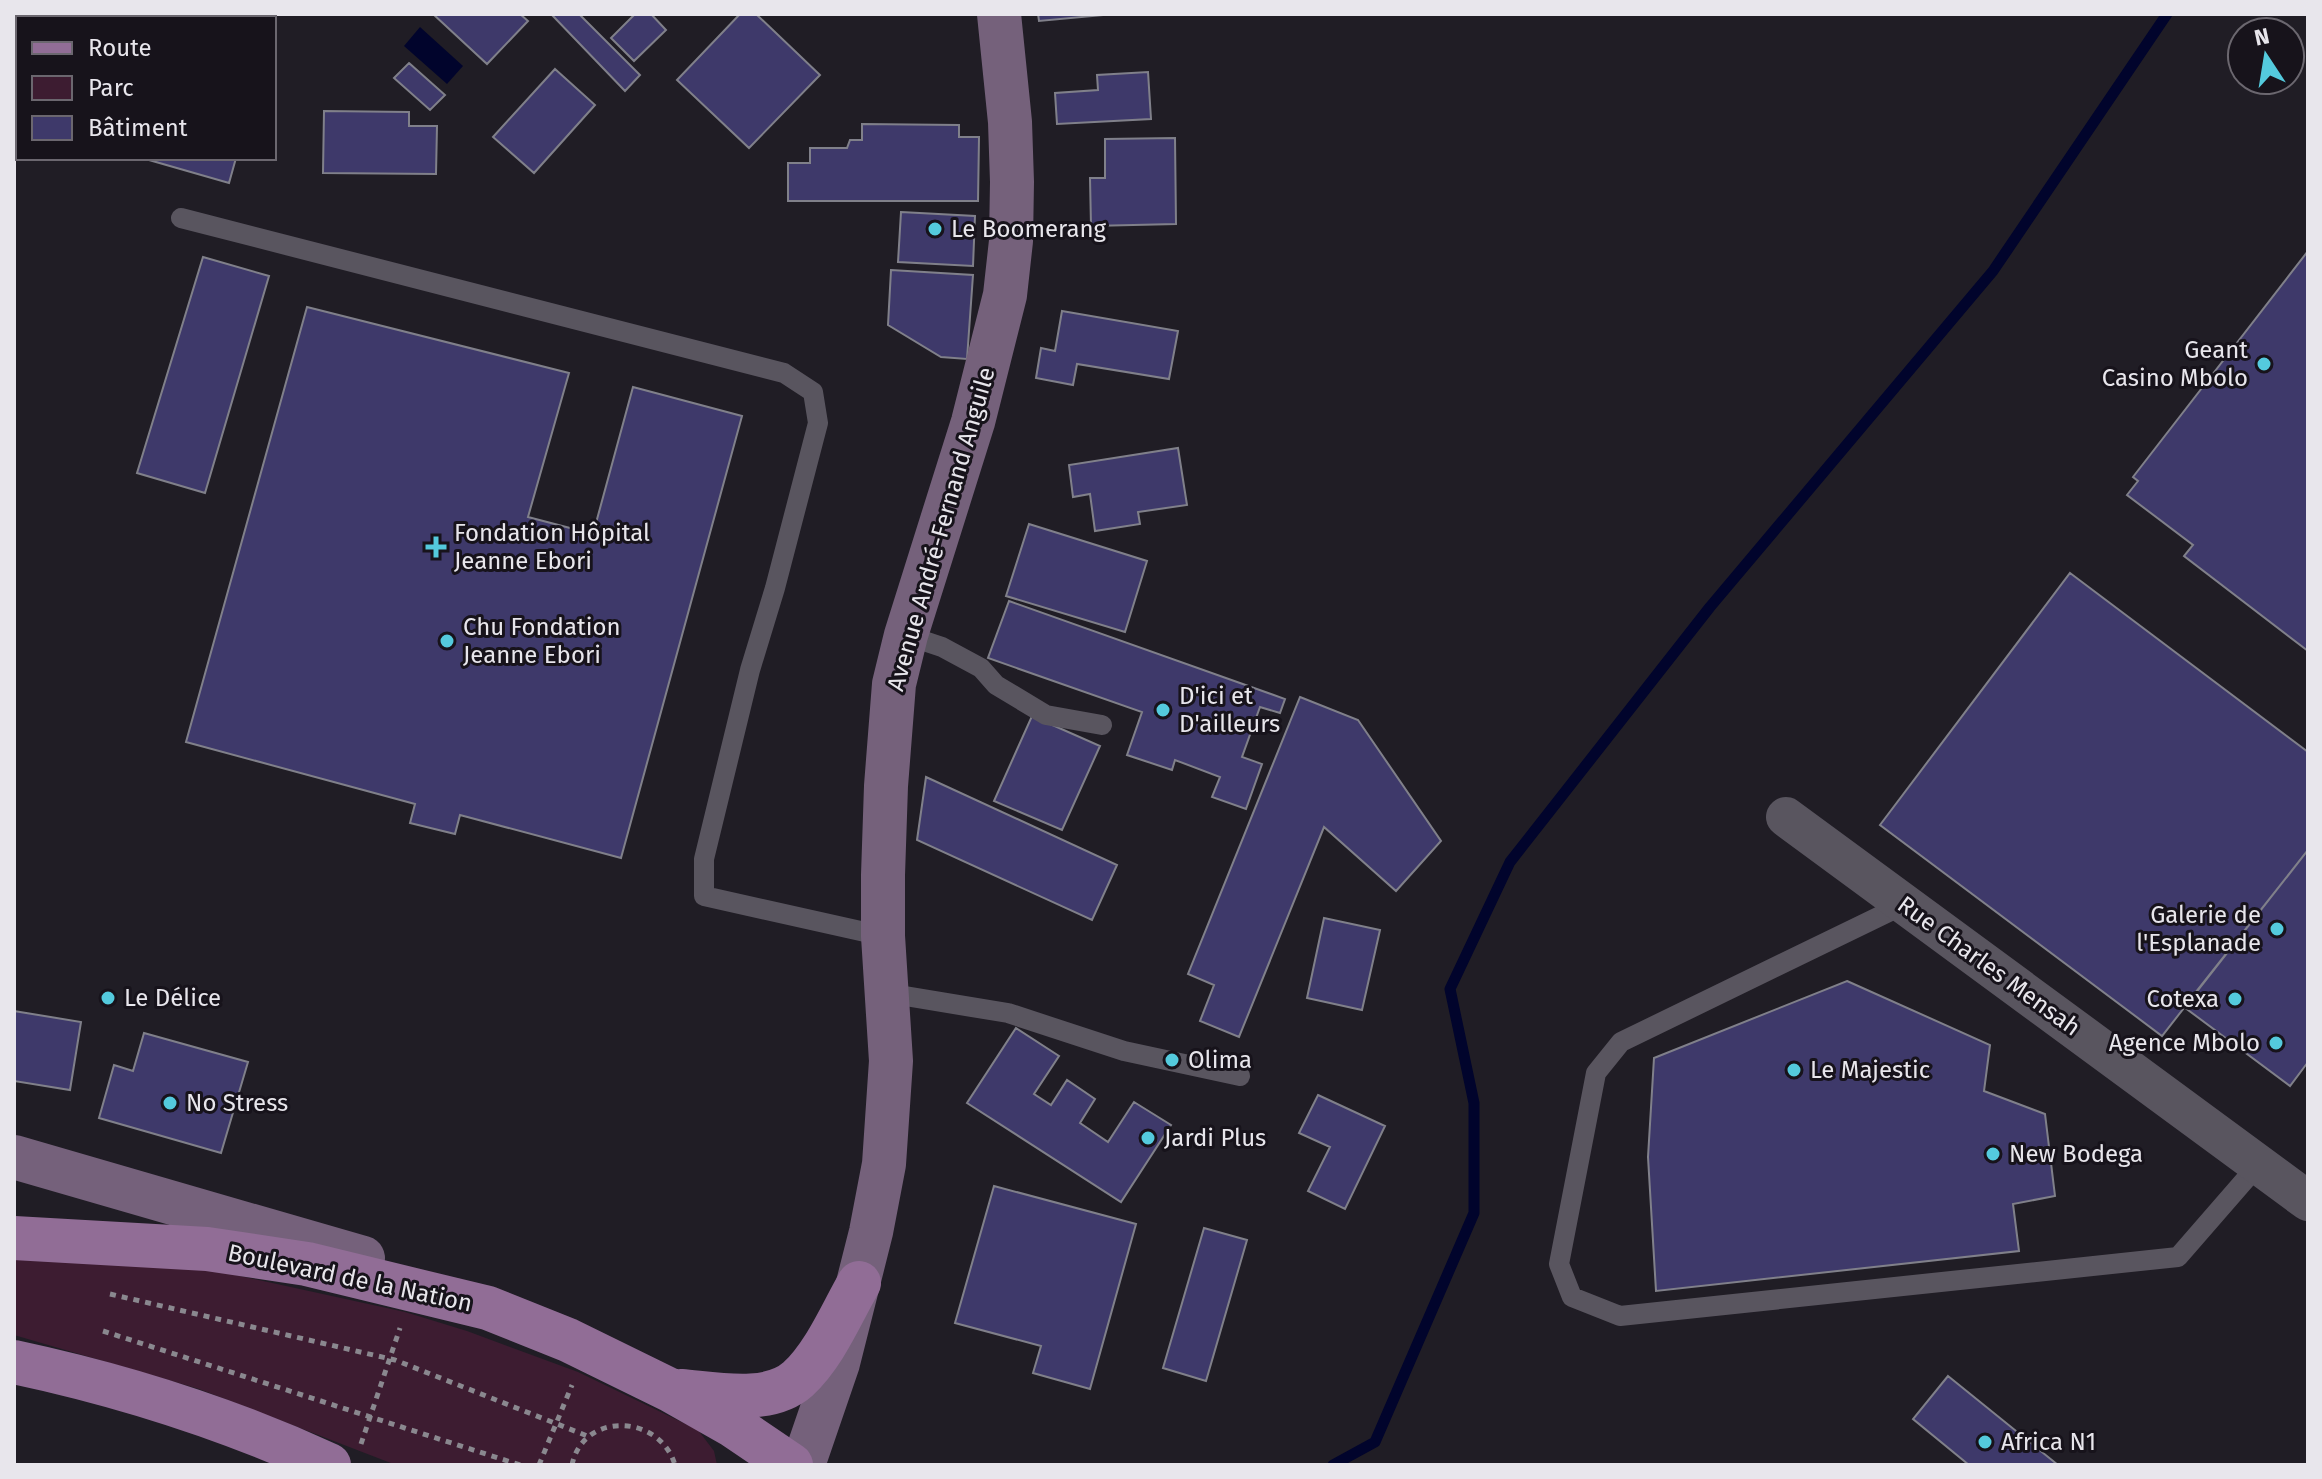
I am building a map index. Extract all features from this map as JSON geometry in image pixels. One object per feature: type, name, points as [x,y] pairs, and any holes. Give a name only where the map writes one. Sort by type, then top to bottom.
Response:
[{"type":"main road","name":"Avenue André-Fernand Anguile","points":[[803,1465],[822,1413],[859,1283],[879,1194],[888,1126],[891,1061],[883,936],[886,786],[894,684],[906,635],[973,422],[1005,295],[1011,241],[1012,182],[1010,122],[999,14]]},
{"type":"main road","points":[[14,1157],[385,1265],[488,1308]]},
{"type":"main road","name":"Boulevard de la Nation","points":[[14,1238],[207,1249],[320,1267],[488,1308],[568,1340],[672,1391],[736,1445],[791,1465]]},
{"type":"main road","points":[[672,1391],[743,1395],[786,1386],[814,1360],[859,1283]]},
{"type":"main road","points":[[14,1362],[143,1396],[276,1441],[346,1460]]},
{"type":"street","name":"Rue Charles Mensah","points":[[1786,817],[2308,1201]]},
{"type":"lane","points":[[181,218],[784,373],[813,392],[818,423],[750,670],[704,859],[704,896],[883,936]]},
{"type":"lane","points":[[906,635],[942,647],[981,668],[996,685],[1046,715],[1102,725]]},
{"type":"lane","points":[[1905,904],[1621,1042],[1596,1073],[1559,1264],[1572,1297],[1620,1316],[2178,1257],[2258,1165]]},
{"type":"lane","points":[[887,993],[1008,1013],[1124,1051],[1240,1076]]},
{"type":"path","points":[[110,1294],[391,1359],[590,1437]]},
{"type":"path","points":[[346,1460],[371,1416],[401,1324]]},
{"type":"path","points":[[103,1331],[520,1465]]},
{"type":"path","points":[[539,1465],[578,1372]]},
{"type":"path","points":[[572,1465],[582,1444],[613,1425],[631,1425],[648,1431],[662,1441],[675,1465]]},
{"type":"green space","points":[[14,1254],[217,1271],[405,1312],[578,1372],[698,1430],[714,1451],[717,1465],[396,1465],[199,1389],[14,1335]]},
{"type":"water","points":[[420,27],[463,66],[447,84],[404,46]]},
{"type":"building","points":[[195,14],[260,14],[248,16]]},
{"type":"building","points":[[433,14],[520,14],[528,21],[487,64]]},
{"type":"building","points":[[551,14],[579,14],[640,75],[625,91]]},
{"type":"building","points":[[635,14],[651,14],[666,30],[634,61],[611,38]]},
{"type":"building","points":[[740,14],[756,14],[820,75],[749,148],[677,80]]},
{"type":"building","points":[[1038,14],[1114,14],[1039,21]]},
{"type":"building","points":[[409,63],[445,95],[430,110],[394,78]]},
{"type":"building","points":[[555,69],[595,105],[534,173],[493,137]]},
{"type":"building","points":[[1148,72],[1151,119],[1057,124],[1055,93],[1098,90],[1097,75]]},
{"type":"building","points":[[324,111],[409,112],[409,126],[437,126],[436,174],[323,173]]},
{"type":"building","points":[[862,124],[959,125],[959,137],[979,137],[978,201],[788,201],[788,163],[810,163],[810,148],[847,148],[850,140],[862,140]]},
{"type":"building","points":[[1175,138],[1176,224],[1091,226],[1090,178],[1105,178],[1105,139]]},
{"type":"building","points":[[149,160],[235,160],[229,183]]},
{"type":"building","points":[[901,212],[975,216],[973,266],[898,262]]},
{"type":"building","name":"Geant Casino Mbolo","points":[[2308,251],[2308,651],[2184,556],[2193,545],[2127,495],[2138,481],[2133,477]]},
{"type":"building","points":[[203,257],[269,276],[205,493],[137,473]]},
{"type":"building","points":[[891,270],[973,275],[967,359],[941,357],[888,325]]},
{"type":"building","name":"Chu Fondation Jeanne Ebori","points":[[307,307],[569,373],[528,517],[593,534],[633,387],[742,416],[621,858],[460,815],[455,834],[410,823],[415,804],[186,742]]},
{"type":"building","points":[[1062,311],[1178,331],[1169,379],[1077,364],[1073,385],[1036,378],[1041,348],[1055,351]]},
{"type":"building","points":[[1178,448],[1187,505],[1138,512],[1140,524],[1095,531],[1090,494],[1073,497],[1069,465]]},
{"type":"building","points":[[1029,524],[1147,561],[1125,632],[1006,596]]},
{"type":"building","points":[[2070,573],[2308,752],[2308,850],[2162,1036],[1880,825]]},
{"type":"building","points":[[1009,601],[1285,699],[1280,713],[1260,707],[1242,757],[1262,764],[1246,809],[1212,797],[1220,777],[1175,760],[1172,770],[1127,755],[1142,712],[988,658]]},
{"type":"building","points":[[1300,697],[1358,720],[1441,841],[1396,891],[1324,827],[1239,1037],[1200,1021],[1214,985],[1188,974]]},
{"type":"building","points":[[1032,716],[1100,746],[1062,830],[994,801]]},
{"type":"building","points":[[926,777],[1117,865],[1092,920],[917,840]]},
{"type":"building","name":"Galerie de l'Esplanade","points":[[2308,850],[2308,1062],[2290,1086],[2184,1007]]},
{"type":"building","points":[[1324,918],[1380,930],[1362,1010],[1307,998]]},
{"type":"building","points":[[1847,981],[1990,1045],[1984,1091],[2045,1114],[2055,1196],[2013,1204],[2019,1251],[1656,1291],[1648,1157],[1654,1058]]},
{"type":"building","points":[[14,1011],[81,1022],[70,1090],[14,1081]]},
{"type":"building","points":[[1016,1028],[1059,1056],[1034,1094],[1051,1105],[1067,1080],[1095,1099],[1080,1123],[1108,1142],[1134,1102],[1171,1125],[1121,1202],[967,1103]]},
{"type":"building","name":"No Stress","points":[[144,1033],[248,1062],[221,1153],[99,1118],[114,1065],[133,1071]]},
{"type":"building","points":[[1318,1095],[1385,1126],[1345,1209],[1308,1191],[1330,1147],[1299,1133]]},
{"type":"building","points":[[994,1186],[1136,1224],[1090,1389],[1033,1373],[1041,1346],[955,1323]]},
{"type":"building","points":[[1204,1228],[1247,1240],[1206,1381],[1163,1368]]},
{"type":"building","name":"Africa N1","points":[[1948,1376],[2058,1465],[1969,1465],[1913,1419]]},
{"type":"waterway","points":[[1333,1465],[1375,1442],[1474,1213],[1474,1103],[1450,989],[1510,862],[1710,607],[1993,271],[2167,14]]},
{"type":"place","name":"Le Boomerang","points":[[935,229]]},
{"type":"place","name":"Geant Casino Mbolo","points":[[2264,364]]},
{"type":"place","name":"Fondation Hôpital Jeanne Ebori","points":[[436,547]]},
{"type":"place","name":"Chu Fondation Jeanne Ebori","points":[[447,641]]},
{"type":"place","name":"D'ici et D'ailleurs","points":[[1163,710]]},
{"type":"place","name":"Galerie de l'Esplanade","points":[[2277,929]]},
{"type":"place","name":"Le Délice","points":[[108,998]]},
{"type":"place","name":"Cotexa","points":[[2235,999]]},
{"type":"place","name":"Agence Mbolo","points":[[2276,1043]]},
{"type":"place","name":"Olima","points":[[1172,1060]]},
{"type":"place","name":"Le Majestic","points":[[1794,1070]]},
{"type":"place","name":"No Stress","points":[[170,1103]]},
{"type":"place","name":"Jardi Plus","points":[[1148,1138]]},
{"type":"place","name":"New Bodega","points":[[1993,1154]]},
{"type":"place","name":"Africa N1","points":[[1985,1442]]}]
